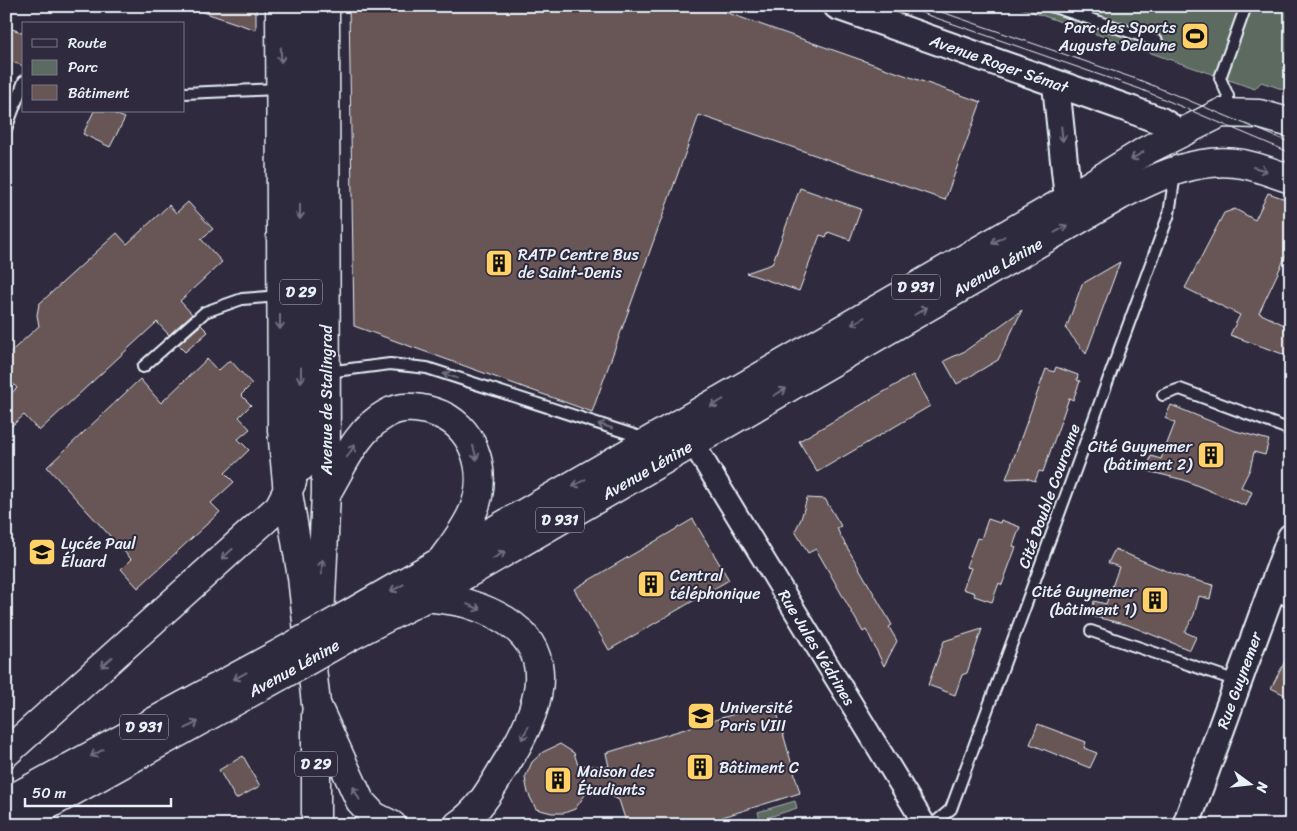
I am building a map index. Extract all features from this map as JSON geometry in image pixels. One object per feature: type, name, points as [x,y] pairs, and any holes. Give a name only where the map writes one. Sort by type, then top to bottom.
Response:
[{"type":"main road","name":"Avenue de Stalingrad","points":[[280,6],[282,430],[288,493],[302,577],[316,704]]},
{"type":"main road","name":"Avenue de Stalingrad","points":[[300,6],[302,577]]},
{"type":"main road","name":"D 29","points":[[306,6],[325,291]]},
{"type":"main road","name":"Avenue de Stalingrad","points":[[316,825],[316,704],[326,493],[324,6]]},
{"type":"main road","name":"D 931","points":[[1182,125],[1221,112],[1259,114],[1291,123]]},
{"type":"main road","points":[[1182,125],[1229,163]]},
{"type":"main road","name":"Avenue Lénine","points":[[12,825],[346,627],[439,564],[1068,199],[1182,125]]},
{"type":"main road","name":"Avenue Lénine","points":[[346,627],[427,597],[1121,195],[1176,169],[1212,163],[1242,164],[1291,179]]},
{"type":"main road","points":[[326,493],[362,435],[387,413],[411,407],[432,411],[450,418],[464,431],[472,443],[477,460],[479,482],[477,499],[470,517],[439,564]]},
{"type":"main road","points":[[264,521],[275,480],[282,430]]},
{"type":"main road","points":[[6,753],[279,507],[288,493],[301,449]]},
{"type":"main road","points":[[427,597],[464,603],[506,620],[532,645],[541,676],[537,703],[527,730],[480,806],[458,825]]},
{"type":"main road","name":"Avenue Lénine","points":[[6,802],[282,664]]},
{"type":"main road","points":[[316,704],[360,801],[374,816],[392,825]]},
{"type":"street","name":"Avenue Roger Sémat","points":[[836,6],[1056,85],[1182,125]]},
{"type":"street","points":[[1056,85],[1068,199]]},
{"type":"street","name":"Rue Jules Védrines","points":[[693,443],[925,825]]},
{"type":"street","name":"Rue Guynemer","points":[[1186,825],[1238,681],[1282,591],[1291,537]]},
{"type":"lane","points":[[1051,6],[1157,41]]},
{"type":"lane","points":[[1229,112],[1228,96],[1220,78],[1246,6]]},
{"type":"lane","points":[[6,129],[22,86]]},
{"type":"lane","points":[[185,93],[281,89]]},
{"type":"lane","name":"Cité Double Couronne","points":[[932,825],[950,809],[1170,214],[1176,169]]},
{"type":"lane","points":[[143,367],[204,312],[242,299],[280,296]]},
{"type":"lane","points":[[326,372],[390,364],[427,368],[651,441]]},
{"type":"lane","points":[[1163,395],[1180,389],[1291,430]]},
{"type":"lane","points":[[1091,631],[1238,681]]},
{"type":"green space","name":"Parc des Sports Auguste Delaune","points":[[1015,6],[1291,6],[1291,92],[1261,82],[1255,89]]},
{"type":"green space","points":[[795,801],[797,808],[760,820],[758,812]]},
{"type":"green space","points":[[740,817],[743,825],[714,825]]},
{"type":"building","points":[[195,6],[256,6],[256,30],[194,9]]},
{"type":"building","name":"RATP Centre Bus de Saint-Denis","points":[[349,6],[708,6],[981,102],[945,200],[699,115],[592,412],[354,326]]},
{"type":"building","points":[[6,27],[22,32],[22,65],[6,60]]},
{"type":"building","points":[[94,112],[110,112],[125,118],[110,147],[83,134]]},
{"type":"building","points":[[800,188],[861,209],[850,240],[828,232],[826,237],[820,235],[799,291],[746,273],[772,264]]},
{"type":"building","points":[[1268,193],[1291,201],[1291,245],[1259,313],[1291,328],[1291,357],[1230,335],[1240,315],[1185,288],[1224,213],[1235,209],[1255,220]]},
{"type":"building","points":[[188,202],[213,229],[201,239],[222,262],[180,301],[192,314],[169,335],[157,322],[39,431],[24,415],[6,431],[6,398],[17,388],[6,376],[6,356],[39,326],[37,315],[39,304],[117,233],[127,244],[169,205],[176,213]]},
{"type":"building","points":[[1120,262],[1086,354],[1066,329],[1082,284]]},
{"type":"building","points":[[1022,310],[998,360],[957,384],[944,361],[965,351]]},
{"type":"building","points":[[201,325],[208,332],[185,352],[178,345]]},
{"type":"building","points":[[207,359],[218,371],[230,360],[252,384],[241,395],[251,405],[239,417],[250,429],[238,439],[249,450],[225,473],[234,482],[211,503],[220,512],[138,588],[121,569],[131,559],[47,467],[140,379],[161,403]]},
{"type":"building","points":[[1056,367],[1078,375],[1077,380],[1080,381],[1073,400],[1069,398],[1043,472],[1039,471],[1035,481],[1026,478],[1006,479],[1046,369],[1054,372]]},
{"type":"building","points":[[913,375],[930,406],[817,472],[799,441]]},
{"type":"building","name":"Cité Guynemer (bâtiment 2)","points":[[1171,405],[1232,430],[1269,440],[1265,455],[1254,452],[1250,469],[1241,487],[1252,492],[1246,506],[1184,480],[1147,471],[1151,456],[1161,459],[1175,423],[1165,418]]},
{"type":"building","points":[[807,498],[825,499],[841,526],[837,528],[840,535],[892,625],[889,627],[897,641],[884,666],[869,635],[866,630],[863,632],[816,549],[808,553],[795,531],[801,519]]},
{"type":"building","name":"Central téléphonique","points":[[693,519],[729,580],[609,650],[574,589]]},
{"type":"building","points":[[988,519],[1000,523],[1001,520],[1020,527],[1013,546],[1016,547],[1002,585],[999,583],[992,602],[974,596],[975,593],[963,589],[971,568],[966,567],[977,538],[981,539]]},
{"type":"building","name":"Cité Guynemer (bâtiment 1)","points":[[1115,549],[1176,575],[1213,585],[1210,599],[1199,596],[1194,615],[1185,632],[1196,637],[1190,650],[1128,625],[1091,616],[1094,601],[1106,604],[1119,567],[1108,563]]},
{"type":"building","points":[[982,629],[967,673],[962,675],[955,695],[928,685],[944,641]]},
{"type":"building","points":[[1291,650],[1291,698],[1271,688]]},
{"type":"building","name":"Bâtiment C","points":[[774,702],[800,793],[697,825],[627,825],[619,800],[606,793],[587,792],[575,809],[564,813],[552,813],[536,809],[528,793],[525,778],[532,762],[543,752],[560,744],[574,753],[578,765],[609,767],[606,753]]},
{"type":"building","points":[[1038,724],[1086,742],[1084,748],[1097,753],[1090,768],[1030,744]]},
{"type":"building","points":[[243,756],[260,786],[236,799],[219,770]]},
{"type":"tram line","points":[[902,6],[1140,89],[1291,153]]},
{"type":"tram line","points":[[930,8],[1142,81],[1291,143]]},
{"type":"place","name":"Parc des Sports Auguste Delaune","points":[[1195,36]]},
{"type":"place","name":"RATP Centre Bus de Saint-Denis","points":[[499,263]]},
{"type":"place","name":"Cité Guynemer (bâtiment 2)","points":[[1211,455]]},
{"type":"place","name":"Lycée Paul Éluard","points":[[42,552]]},
{"type":"place","name":"Central téléphonique","points":[[651,584]]},
{"type":"place","name":"Cité Guynemer (bâtiment 1)","points":[[1155,600]]},
{"type":"place","name":"Université Paris VIII","points":[[701,716]]},
{"type":"place","name":"Bâtiment C","points":[[700,767]]},
{"type":"place","name":"Maison des Étudiants","points":[[558,780]]}]
